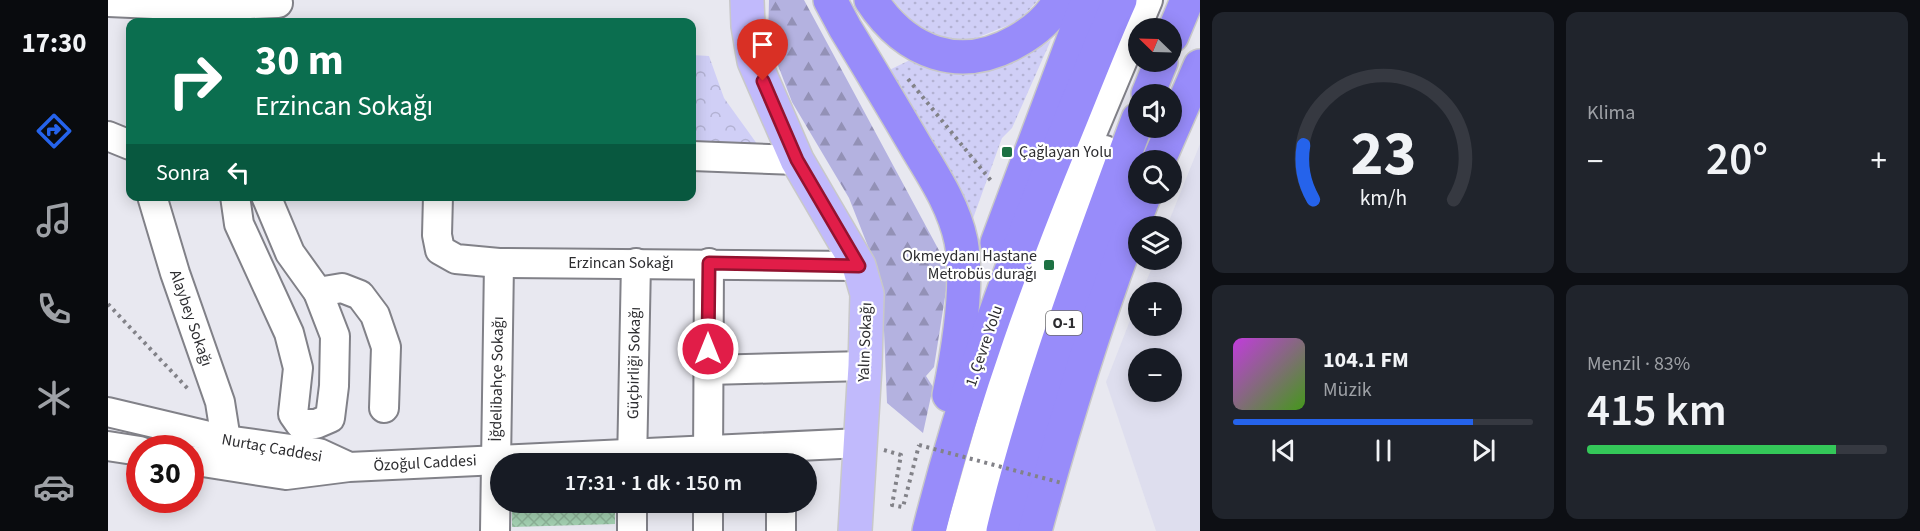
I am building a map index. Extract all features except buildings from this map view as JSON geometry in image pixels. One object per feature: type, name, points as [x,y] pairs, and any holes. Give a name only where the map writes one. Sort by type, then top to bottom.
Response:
[{"type":"highway","points":[[830,0],[944,194],[959,233],[963,262],[957,356],[947,410],[944,442],[934,462]]},
{"type":"highway","points":[[843,0],[869,67]]},
{"type":"highway","points":[[871,0],[893,29],[909,40],[930,51],[954,57],[978,56],[1005,48],[1041,25],[1060,0]]},
{"type":"highway","points":[[957,356],[978,291],[1088,0]]},
{"type":"highway","name":"1. Çevre Yolu","points":[[920,520],[934,462],[966,398],[1011,267],[1120,0]]},
{"type":"highway","points":[[1180,18],[1187,0]]},
{"type":"highway","points":[[1163,150],[1200,66]]},
{"type":"highway","name":"O-1","points":[[1003,531],[1026,439],[1075,287],[1131,138]]},
{"type":"highway","points":[[1035,531],[1097,322],[1141,204]]},
{"type":"main road","name":"Yalın Sokağı","points":[[747,0],[748,26],[754,62],[797,160],[859,266],[867,294],[855,531]]},
{"type":"street","points":[[960,531],[1028,294],[1049,236],[1148,0]]},
{"type":"street","points":[[1157,18],[1165,0]]},
{"type":"street","points":[[108,2],[274,8]]},
{"type":"street","points":[[982,531],[1022,387],[1053,290],[1135,72]]},
{"type":"street","points":[[108,136],[126,143]]},
{"type":"street","points":[[696,156],[797,160]]},
{"type":"street","name":"Alaybey Sokağı","points":[[154,201],[220,402],[226,440]]},
{"type":"street","points":[[236,201],[239,224],[289,333],[298,368],[293,414],[300,424],[316,424],[330,418],[334,386],[335,336],[318,292],[290,253],[268,201]]},
{"type":"street","name":"Erzincan Sokağı","points":[[438,201],[437,235],[440,250],[456,259],[499,263],[859,266]]},
{"type":"street","name":"İğdelibahçe Sokağı","points":[[495,453],[499,263]]},
{"type":"street","name":"Güçbirliği Sokağı","points":[[632,453],[636,263]]},
{"type":"street","points":[[708,453],[709,263]]},
{"type":"street","points":[[318,292],[342,288],[360,295],[375,315],[386,347],[384,408]]},
{"type":"street","points":[[708,370],[865,366]]},
{"type":"street","name":"Nurtaç Caddesi","points":[[108,412],[226,440],[319,453],[349,466]]},
{"type":"street","name":"Özoğul Caddesi","points":[[794,453],[861,443]]},
{"type":"street","points":[[108,446],[126,449]]},
{"type":"street","name":"Özoğul Caddesi","points":[[349,466],[490,460]]},
{"type":"street","name":"Nurtaç Caddesi","points":[[204,462],[286,475],[349,466]]},
{"type":"street","name":"İğdelibahçe Sokağı","points":[[495,513],[495,531]]},
{"type":"street","points":[[632,513],[632,531]]},
{"type":"street","points":[[708,513],[708,531]]},
{"type":"street","points":[[781,513],[781,531]]},
{"type":"path","points":[[108,304],[182,381]]},
{"type":"path","points":[[926,441],[934,462]]},
{"type":"path","points":[[903,507],[919,446],[1062,483]]},
{"type":"path","points":[[898,472],[892,505],[903,507],[920,520]]},
{"type":"shaded area","points":[[1200,144],[1200,531],[1156,531],[1106,382],[1128,326],[1128,336],[1182,336],[1182,282],[1146,282],[1151,270],[1182,270],[1182,216],[1171,216],[1176,204],[1182,204],[1182,189]]},
{"type":"green space","points":[[769,0],[804,0],[942,256],[948,278],[934,367],[926,376],[933,387],[923,433],[887,403],[882,282],[849,198],[792,102],[768,39]]},
{"type":"green space","points":[[893,0],[1038,0],[1019,21],[966,42],[936,40],[914,24]]},
{"type":"green space","points":[[1051,40],[1012,128],[1002,138],[971,224],[881,74],[910,60],[942,71],[987,71],[1020,59]]},
{"type":"green space","points":[[696,55],[709,56],[724,98],[760,148],[696,143]]},
{"type":"place","name":"Çağlayan Yolu","points":[[1007,152]]},
{"type":"place","name":"Okmeydanı Hastane Metrobüs durağı","points":[[1049,265]]},
{"type":"route","points":[[708,349],[709,263],[859,266],[797,160],[763,81]]}]
